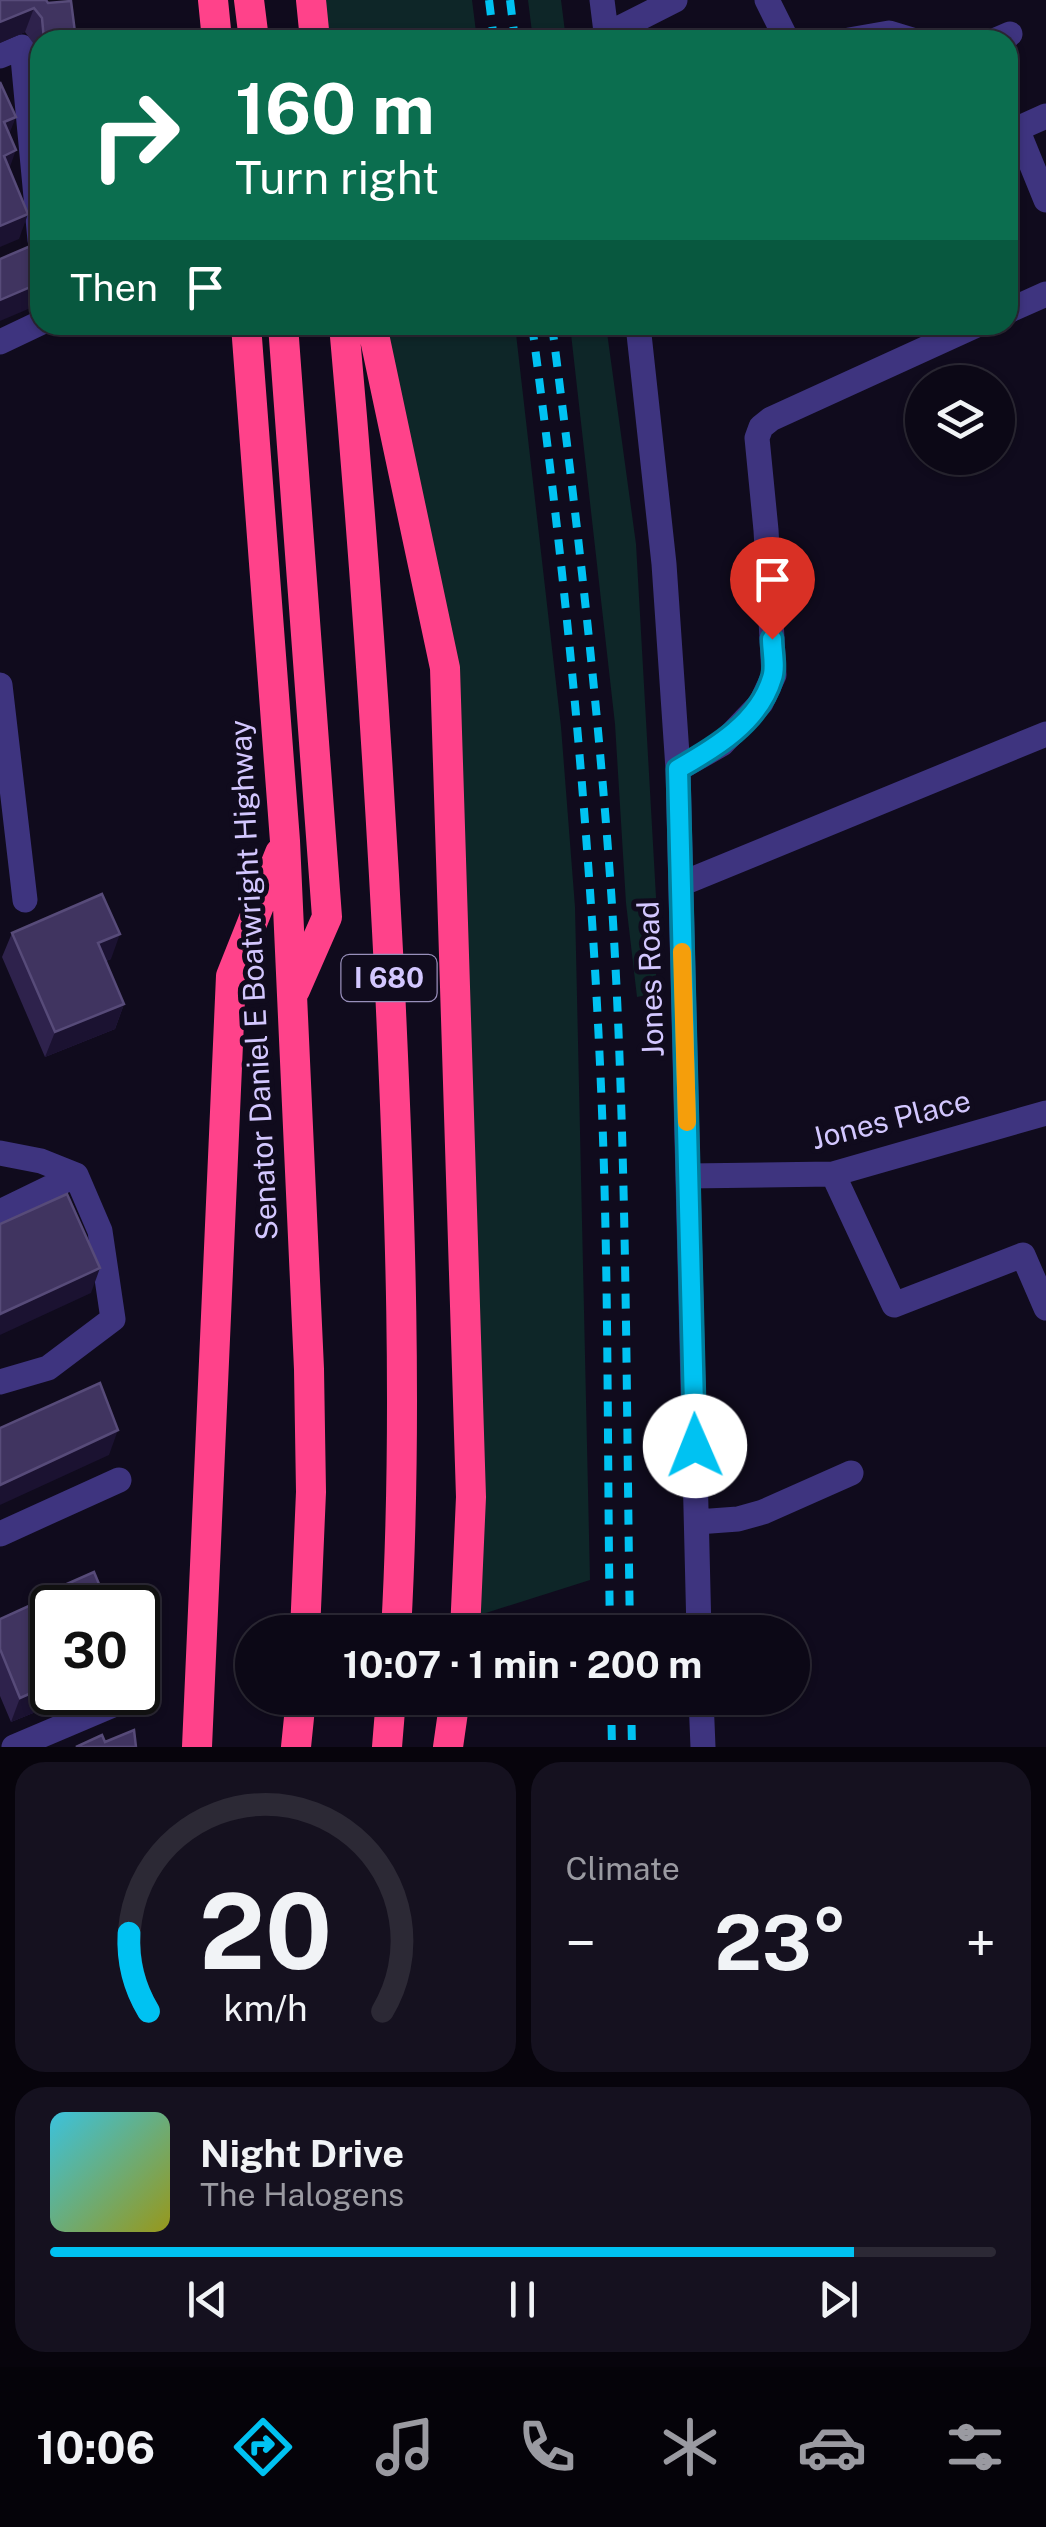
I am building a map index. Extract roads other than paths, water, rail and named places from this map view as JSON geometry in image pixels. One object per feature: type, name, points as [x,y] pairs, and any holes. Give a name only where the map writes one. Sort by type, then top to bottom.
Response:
[{"type":"highway","points":[[249,0],[252,30]]},
{"type":"highway","points":[[310,0],[314,30]]},
{"type":"highway","name":"Senator Daniel E Boatwright Highway","points":[[247,335],[285,841],[311,1430],[306,1615]]},
{"type":"highway","name":"I 680","points":[[285,335],[327,917],[292,997]]},
{"type":"highway","name":"I 680","points":[[345,335],[378,782],[393,1063],[403,1397],[397,1615]]},
{"type":"highway","points":[[374,335],[445,668],[471,1497],[465,1615]]},
{"type":"highway","points":[[197,1747],[232,976],[285,841]]},
{"type":"highway","points":[[296,1747],[299,1715]]},
{"type":"highway","points":[[387,1747],[390,1715]]},
{"type":"highway","points":[[448,1747],[453,1715]]},
{"type":"street","points":[[602,0],[605,30]]},
{"type":"street","points":[[619,30],[674,0]]},
{"type":"street","points":[[767,0],[782,30]]},
{"type":"street","points":[[0,56],[22,47],[30,134]]},
{"type":"street","points":[[1018,128],[1046,116]]},
{"type":"street","points":[[1018,142],[1046,200]]},
{"type":"street","points":[[13,256],[30,247]]},
{"type":"street","points":[[1018,307],[1046,294]]},
{"type":"street","points":[[0,342],[30,327]]},
{"type":"street","name":"Jones Road","points":[[639,335],[664,564],[678,769],[699,1615]]},
{"type":"street","points":[[678,769],[722,744],[760,703],[774,675],[757,438],[761,427],[955,335]]},
{"type":"street","points":[[0,685],[25,900]]},
{"type":"street","points":[[681,884],[1046,734]]},
{"type":"street","name":"Jones Place","points":[[688,1176],[832,1174],[1046,1113]]},
{"type":"street","points":[[0,1153],[41,1161],[76,1175],[100,1231],[113,1319],[48,1368],[0,1382]]},
{"type":"street","points":[[832,1174],[894,1305],[1023,1255],[1046,1308]]},
{"type":"street","points":[[0,1212],[76,1175]]},
{"type":"street","points":[[697,1522],[738,1519],[763,1512],[852,1474]]},
{"type":"street","points":[[0,1534],[119,1480]]},
{"type":"street","points":[[14,1747],[89,1715]]},
{"type":"street","points":[[702,1715],[703,1747]]},
{"type":"railway","points":[[489,0],[493,30]]},
{"type":"railway","points":[[510,0],[514,30]]},
{"type":"railway","points":[[533,335],[575,705],[596,991],[605,1223],[610,1615]]},
{"type":"railway","points":[[553,335],[601,760],[612,905],[623,1178],[630,1615]]},
{"type":"railway","points":[[611,1715],[612,1747]]},
{"type":"railway","points":[[631,1715],[632,1747]]}]
